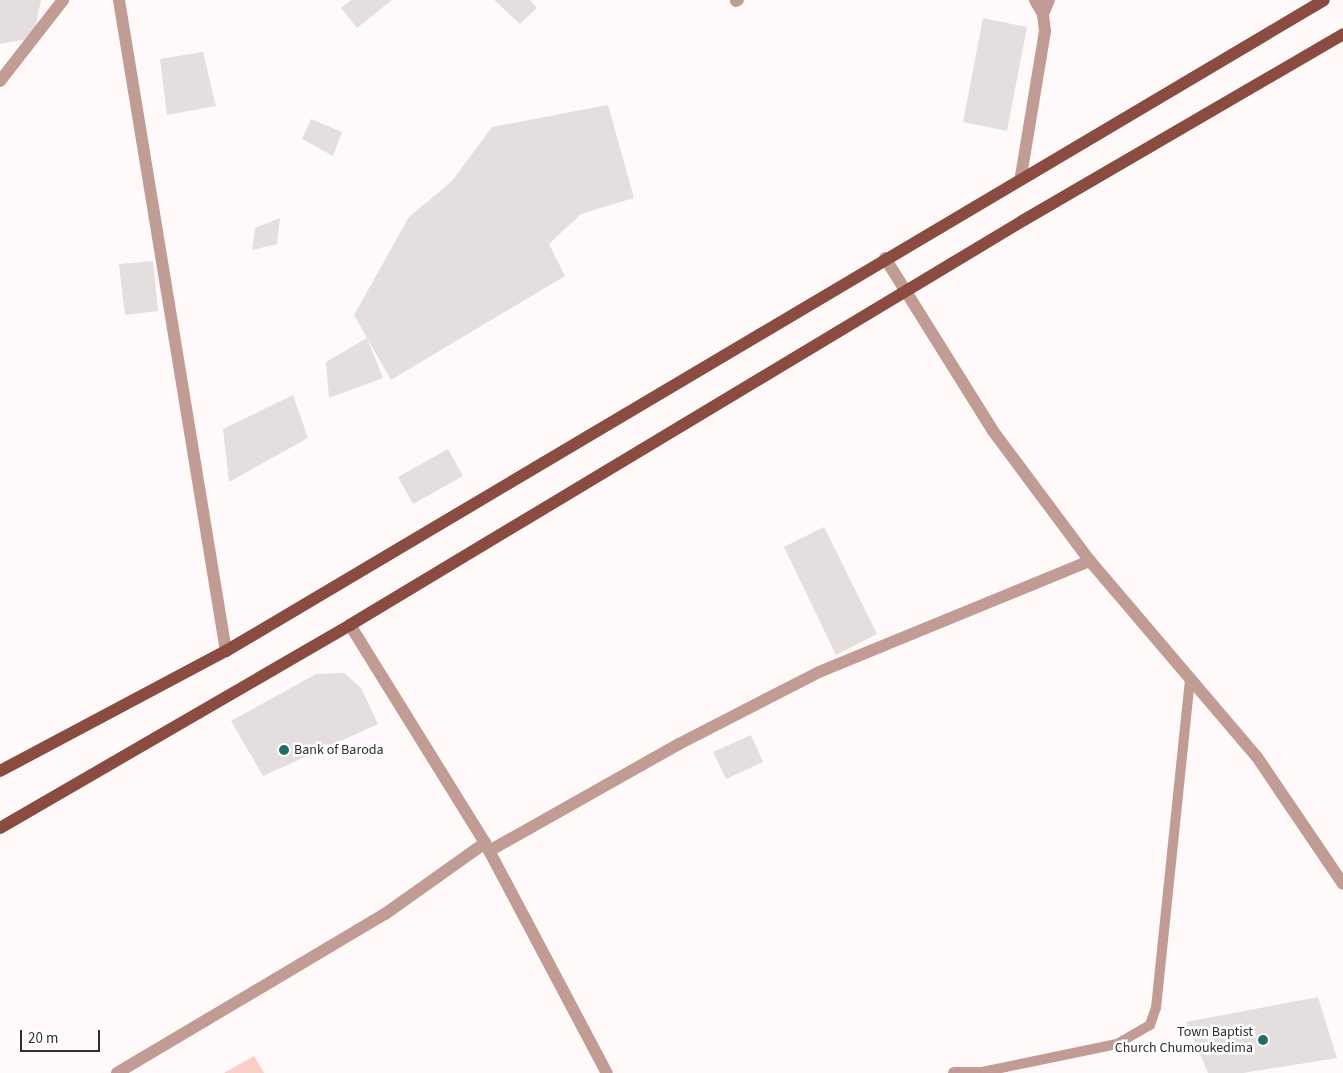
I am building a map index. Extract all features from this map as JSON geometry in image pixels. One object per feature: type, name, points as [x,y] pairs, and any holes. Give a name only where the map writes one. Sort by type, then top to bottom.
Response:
[{"type":"main road","points":[[0,771],[226,651],[1021,176],[1324,0]]},
{"type":"main road","points":[[0,828],[350,625],[1343,34]]},
{"type":"street","points":[[0,81],[63,0]]},
{"type":"street","points":[[119,0],[226,651]]},
{"type":"street","points":[[1021,176],[1045,31],[1043,14],[1035,0]]},
{"type":"street","points":[[1043,14],[1049,0]]},
{"type":"street","points":[[885,258],[993,431],[1090,561],[1257,757],[1343,884]]},
{"type":"street","points":[[117,1073],[385,914],[487,847],[679,744],[819,672],[1090,561]]},
{"type":"street","points":[[350,625],[487,847],[607,1073]]},
{"type":"street","points":[[954,1073],[977,1073]]},
{"type":"lane","points":[[977,1073],[1117,1044],[1150,1025],[1159,979],[1190,679]]},
{"type":"shaded area","points":[[254,1056],[264,1073],[224,1073]]},
{"type":"building","points":[[0,0],[41,0],[33,38],[0,44]]},
{"type":"building","points":[[351,0],[392,0],[357,28],[341,8]]},
{"type":"building","points":[[494,0],[530,0],[537,8],[520,24]]},
{"type":"building","points":[[983,18],[1027,27],[1007,131],[963,122]]},
{"type":"building","points":[[203,52],[216,106],[167,115],[160,59]]},
{"type":"building","points":[[608,105],[634,198],[581,214],[549,244],[565,276],[391,380],[354,315],[409,217],[452,181],[492,127]]},
{"type":"building","points":[[311,119],[342,132],[333,156],[302,139]]},
{"type":"building","points":[[280,218],[277,244],[252,250],[255,228]]},
{"type":"building","points":[[153,261],[158,311],[125,315],[119,264]]},
{"type":"building","points":[[367,338],[383,378],[329,398],[326,362]]},
{"type":"building","points":[[293,395],[308,438],[229,482],[223,429]]},
{"type":"building","points":[[448,449],[463,476],[413,504],[398,477]]},
{"type":"building","points":[[824,527],[877,634],[836,655],[784,547]]},
{"type":"building","name":"Bank of Baroda","points":[[344,673],[361,688],[378,724],[263,776],[231,721],[316,674]]},
{"type":"building","points":[[751,735],[763,762],[726,779],[713,752]]},
{"type":"building","name":"Town Baptist Church Chumoukedima","points":[[1318,997],[1337,1058],[1243,1073],[1208,1073],[1186,1022]]},
{"type":"place","name":"Bank of Baroda","points":[[284,750]]},
{"type":"place","name":"Town Baptist Church Chumoukedima","points":[[1263,1040]]}]
